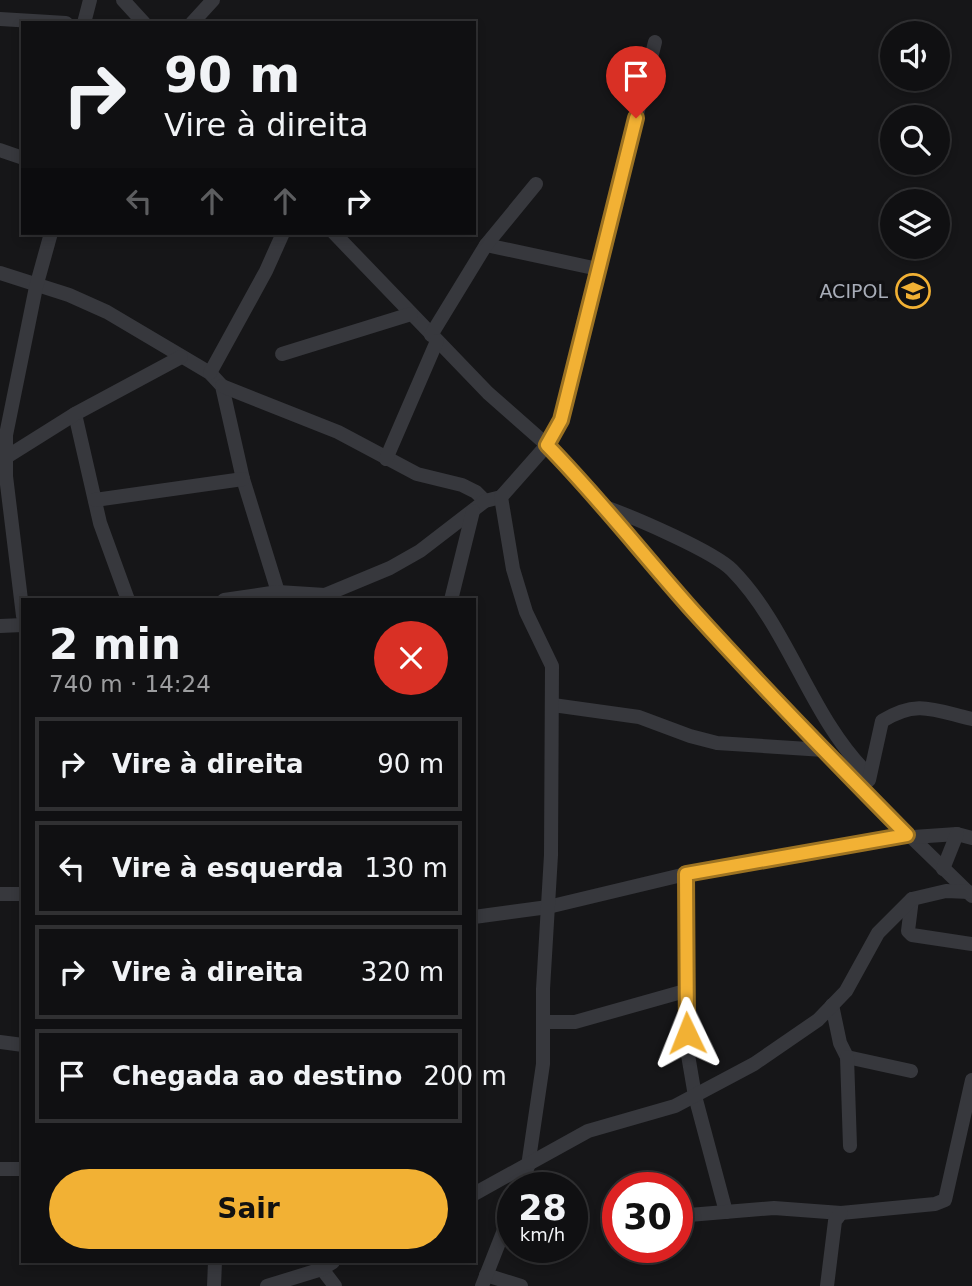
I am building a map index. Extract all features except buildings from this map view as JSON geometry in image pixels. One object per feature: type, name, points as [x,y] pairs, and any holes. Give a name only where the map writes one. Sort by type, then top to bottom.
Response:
[{"type":"street","points":[[85,21],[90,0]]},
{"type":"street","points":[[123,0],[142,21]]},
{"type":"street","points":[[194,21],[213,0]]},
{"type":"street","points":[[0,19],[33,21]]},
{"type":"street","points":[[238,598],[278,592],[325,598],[390,568],[420,551],[479,506],[501,497],[547,445],[561,420],[655,42]]},
{"type":"street","points":[[0,150],[21,157]]},
{"type":"street","points":[[386,459],[434,338],[486,245],[536,184]]},
{"type":"street","points":[[21,601],[2,459],[36,287],[50,235]]},
{"type":"street","points":[[209,373],[266,271],[282,235]]},
{"type":"street","points":[[336,235],[488,393],[547,445],[606,508],[694,612],[824,750],[970,894]]},
{"type":"street","points":[[486,245],[598,269]]},
{"type":"street","points":[[0,273],[36,287],[69,295],[107,312],[209,373],[222,386],[338,432],[417,474],[462,485],[476,492],[479,506],[452,598]]},
{"type":"street","points":[[282,354],[411,314]]},
{"type":"street","points":[[2,459],[75,414],[181,357]]},
{"type":"street","points":[[222,386],[243,479],[278,592]]},
{"type":"street","points":[[75,414],[95,500],[127,598]]},
{"type":"street","points":[[95,500],[243,479]]},
{"type":"street","points":[[501,497],[513,569],[526,612],[552,666],[543,1064],[526,1172]]},
{"type":"street","points":[[606,508],[656,528],[730,568],[756,598],[824,713],[859,765],[869,775]]},
{"type":"street","points":[[0,626],[21,625]]},
{"type":"street","points":[[553,705],[639,717],[717,743],[824,750]]},
{"type":"street","points":[[869,796],[869,775],[882,721],[900,710],[914,706],[972,719]]},
{"type":"street","points":[[476,917],[548,907],[686,874],[910,836],[965,836]]},
{"type":"street","points":[[943,869],[965,836]]},
{"type":"street","points":[[686,874],[687,1049],[695,1096],[726,1212]]},
{"type":"street","points":[[476,1193],[588,1131],[675,1106],[754,1064],[818,1020],[846,991],[878,933],[912,899],[946,891],[970,894]]},
{"type":"street","points":[[0,894],[21,894]]},
{"type":"street","points":[[912,899],[908,931],[912,935],[972,944]]},
{"type":"street","points":[[543,1022],[575,1022],[685,991]]},
{"type":"street","points":[[832,1005],[840,1043],[847,1057],[850,1146]]},
{"type":"street","points":[[0,1042],[21,1045]]},
{"type":"street","points":[[847,1057],[911,1071]]},
{"type":"street","points":[[693,1215],[774,1208],[841,1213],[935,1204],[945,1200],[972,1080]]},
{"type":"street","points":[[0,1168],[21,1170]]},
{"type":"street","points":[[827,1286],[835,1221],[841,1213]]},
{"type":"street","points":[[497,1247],[484,1280],[521,1286]]},
{"type":"street","points":[[214,1286],[215,1263]]},
{"type":"street","points":[[267,1286],[328,1265],[335,1286]]},
{"type":"place","name":"ACIPOL","points":[[913,291]]},
{"type":"route","points":[[636,118],[561,420],[547,445],[592,491],[694,612],[907,835],[686,874],[687,1033]]}]
